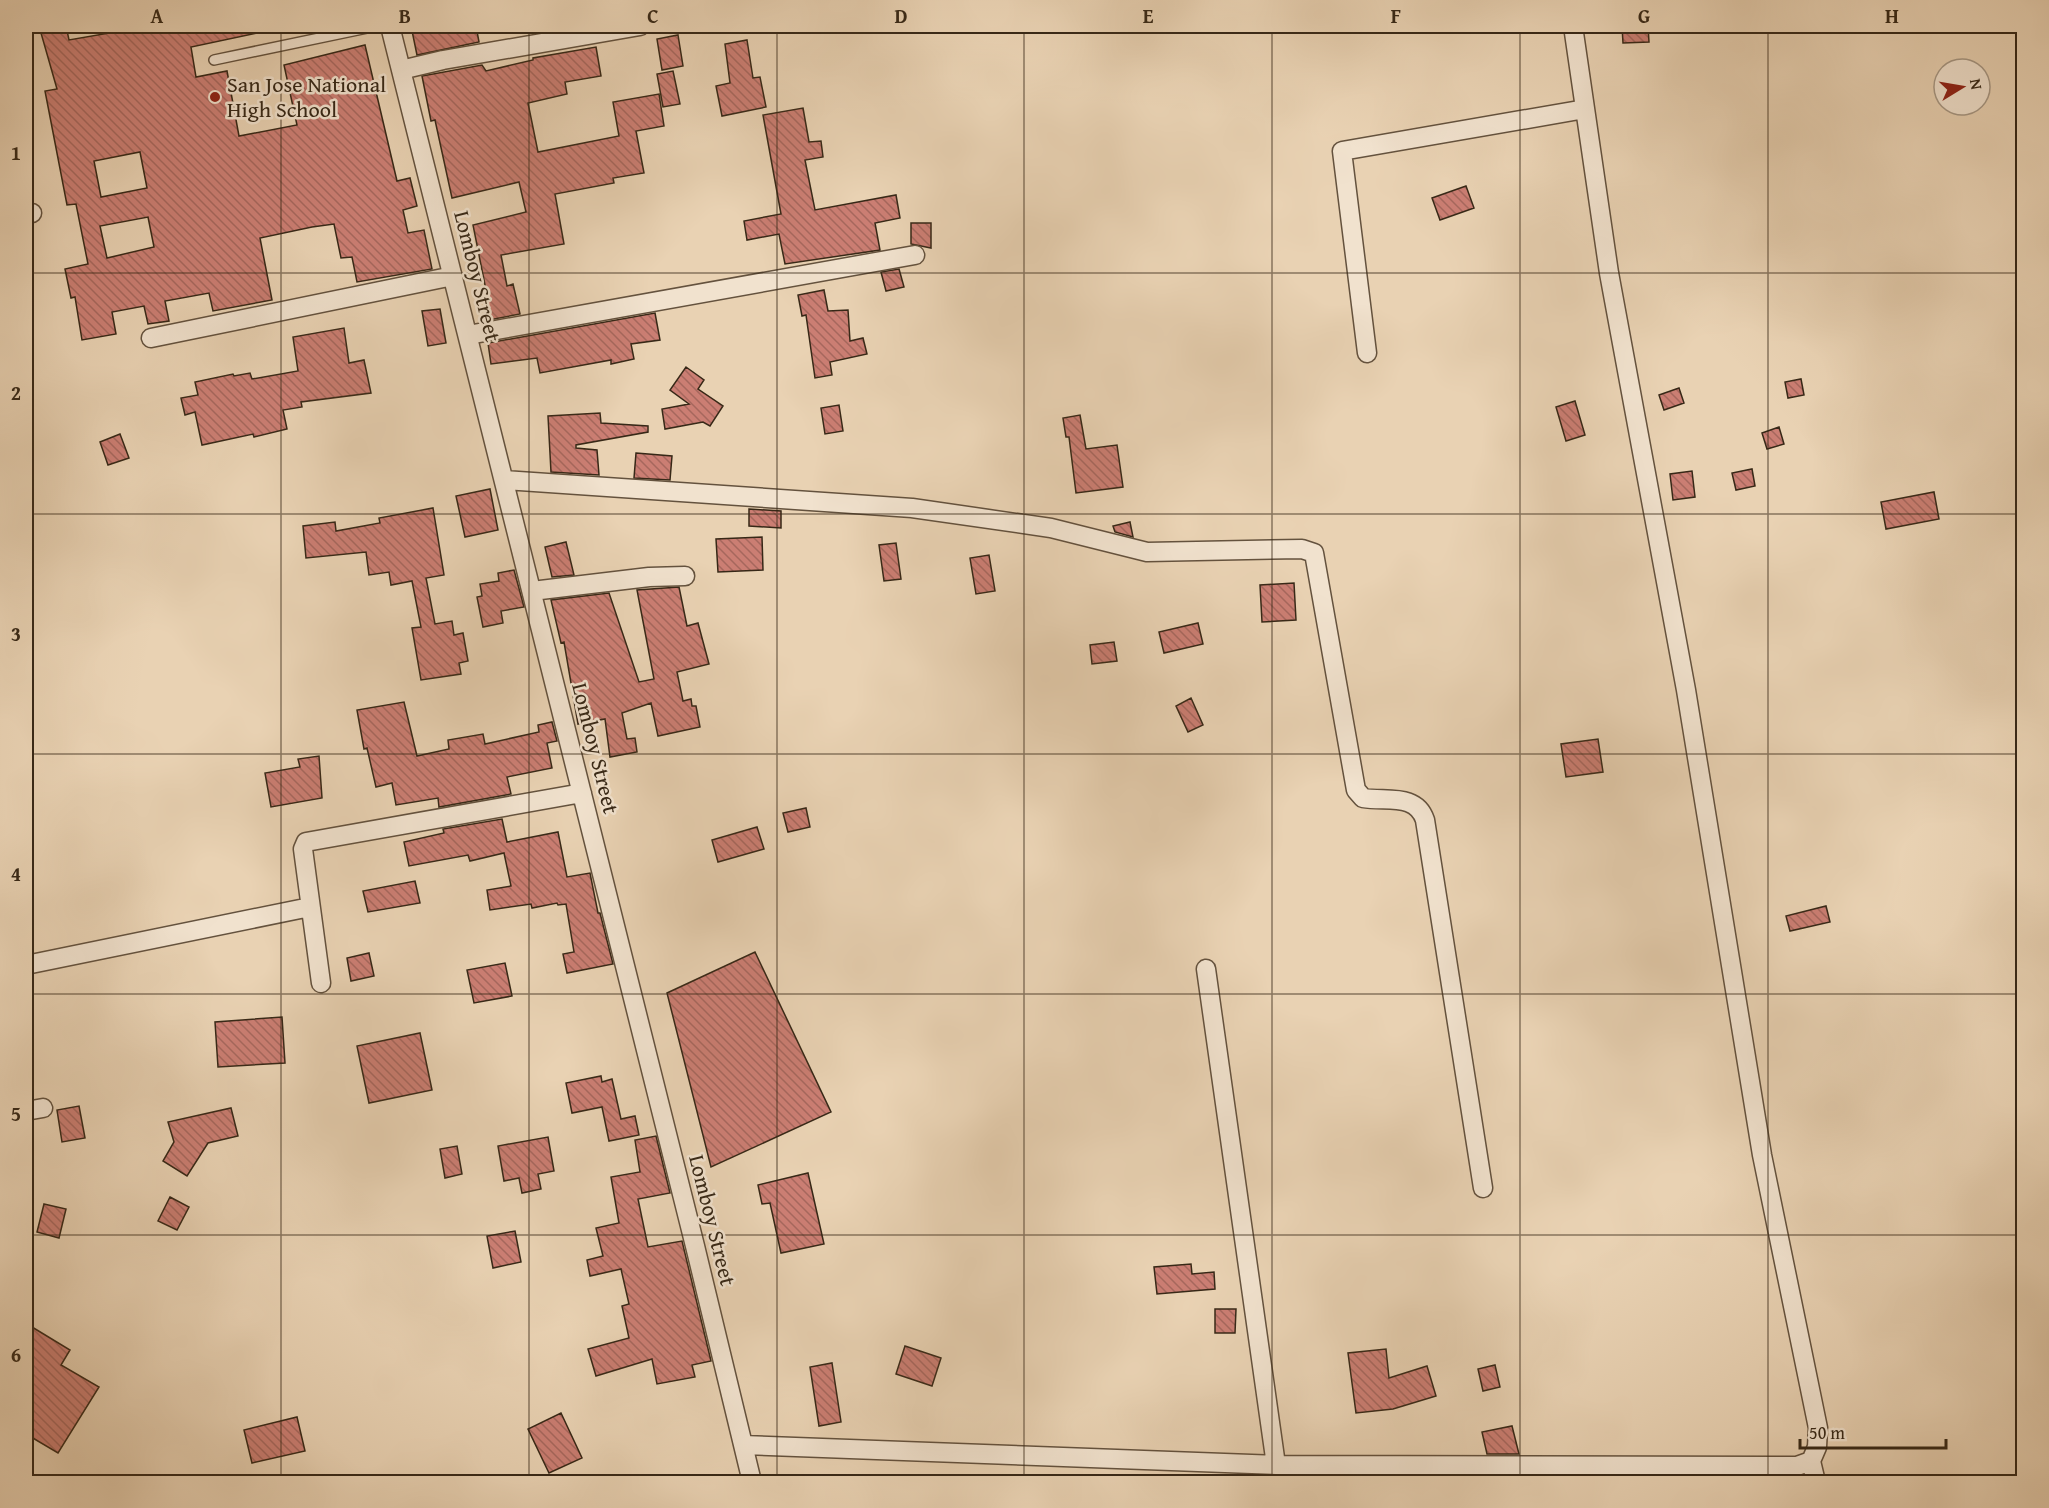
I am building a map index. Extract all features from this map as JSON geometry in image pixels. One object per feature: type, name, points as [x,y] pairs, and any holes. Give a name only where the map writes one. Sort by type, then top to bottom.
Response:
[{"type":"street","name":"Lomboy Street","points":[[390,26],[752,1482]]},
{"type":"street","points":[[401,70],[443,60],[640,26]]},
{"type":"street","points":[[743,1444],[1276,1465],[1797,1467],[1811,1461],[1818,1448],[1818,1428],[1762,1155],[1686,690],[1609,273],[1573,26]]},
{"type":"street","points":[[1367,353],[1342,151],[1585,109]]},
{"type":"street","points":[[468,335],[915,255]]},
{"type":"street","points":[[151,338],[453,276]]},
{"type":"street","points":[[504,480],[912,508],[1051,528],[1147,552],[1302,549],[1314,553],[1356,790],[1363,798],[1412,801],[1421,808],[1425,820],[1483,1188]]},
{"type":"street","points":[[532,591],[685,576]]},
{"type":"street","points":[[321,983],[303,849],[306,842],[313,838],[582,793]]},
{"type":"street","points":[[26,965],[310,907]]},
{"type":"street","points":[[1206,969],[1276,1465]]},
{"type":"street","points":[[1811,1461],[1816,1482]]},
{"type":"lane","points":[[213,60],[377,26]]},
{"type":"building","name":"San Jose National High School","points":[[39,26],[66,26],[69,40],[150,26],[256,26],[257,33],[191,47],[196,77],[227,71],[239,136],[297,125],[284,65],[365,45],[397,181],[410,178],[417,206],[403,210],[408,233],[424,230],[432,269],[357,282],[352,257],[341,258],[334,224],[312,227],[260,238],[272,300],[213,311],[209,293],[165,301],[169,321],[148,324],[144,306],[112,312],[116,334],[82,340],[75,297],[71,298],[65,269],[88,264],[76,204],[67,205],[45,91],[57,89]],"holes":[[[140,152],[147,188],[101,197],[94,161]],[[148,217],[154,247],[107,258],[100,226]]]},
{"type":"building","points":[[411,26],[476,26],[479,42],[417,55]]},
{"type":"building","points":[[1622,26],[1648,26],[1649,42],[1623,43]]},
{"type":"building","points":[[678,35],[683,66],[662,70],[657,39]]},
{"type":"building","points":[[747,40],[753,78],[760,77],[766,107],[722,116],[716,86],[730,83],[725,44]]},
{"type":"building","points":[[596,47],[601,76],[565,82],[567,94],[528,103],[538,152],[619,136],[613,102],[659,94],[664,126],[636,131],[644,173],[613,178],[614,183],[555,194],[564,244],[501,255],[507,286],[513,284],[520,314],[489,320],[482,291],[486,290],[473,225],[526,212],[519,182],[452,198],[435,120],[431,121],[422,76],[482,65],[486,71],[533,60],[533,58]]},
{"type":"building","points":[[673,71],[680,104],[663,107],[657,74]]},
{"type":"building","points":[[803,108],[809,142],[821,141],[823,157],[805,160],[815,210],[896,195],[900,218],[875,223],[880,250],[785,264],[779,234],[747,240],[744,221],[781,214],[763,115]]},
{"type":"building","points":[[1466,186],[1474,208],[1440,220],[1432,198]]},
{"type":"building","points":[[911,223],[931,223],[931,248],[911,244]]},
{"type":"building","points":[[899,269],[904,287],[886,291],[881,272]]},
{"type":"building","points":[[824,290],[828,311],[848,310],[850,341],[863,338],[867,354],[830,362],[832,375],[815,378],[806,315],[802,316],[798,295]]},
{"type":"building","points":[[440,309],[446,343],[428,346],[422,311]]},
{"type":"building","points":[[655,313],[660,340],[631,344],[634,359],[611,364],[611,360],[540,373],[537,358],[491,364],[488,343]]},
{"type":"building","points":[[344,328],[349,363],[364,360],[371,393],[301,402],[302,407],[283,410],[287,429],[202,445],[195,412],[185,415],[181,398],[198,395],[195,382],[233,374],[234,376],[250,373],[252,379],[298,371],[293,337]]},
{"type":"building","points":[[686,367],[704,380],[698,389],[723,406],[710,426],[703,422],[665,429],[662,409],[689,404],[670,390]]},
{"type":"building","points":[[1801,379],[1804,395],[1788,398],[1785,382]]},
{"type":"building","points":[[1679,388],[1684,403],[1664,410],[1659,395]]},
{"type":"building","points":[[1575,401],[1585,435],[1566,441],[1556,407]]},
{"type":"building","points":[[839,405],[843,431],[825,434],[821,408]]},
{"type":"building","points":[[600,413],[601,423],[648,426],[648,432],[576,445],[576,448],[597,450],[599,475],[551,472],[548,416]]},
{"type":"building","points":[[1080,415],[1086,449],[1117,445],[1123,487],[1076,493],[1069,437],[1066,437],[1063,418]]},
{"type":"building","points":[[1779,427],[1784,444],[1767,449],[1762,433]]},
{"type":"building","points":[[120,434],[129,458],[108,465],[100,442]]},
{"type":"building","points":[[636,453],[672,456],[670,480],[634,478]]},
{"type":"building","points":[[1752,469],[1755,486],[1736,490],[1732,473]]},
{"type":"building","points":[[1692,471],[1695,497],[1673,500],[1670,474]]},
{"type":"building","points":[[490,489],[498,530],[465,537],[456,496]]},
{"type":"building","points":[[1934,492],[1939,519],[1886,529],[1881,502]]},
{"type":"building","points":[[433,508],[444,575],[426,578],[435,624],[452,621],[454,635],[463,633],[468,661],[459,663],[461,674],[421,680],[412,628],[421,627],[412,581],[391,585],[389,572],[369,575],[366,552],[306,558],[303,526],[335,522],[336,531],[380,523],[379,518]]},
{"type":"building","points":[[749,509],[781,511],[781,528],[749,526]]},
{"type":"building","points":[[1130,522],[1133,537],[1115,532],[1113,526]]},
{"type":"building","points":[[762,537],[763,570],[718,572],[716,539]]},
{"type":"building","points":[[566,542],[574,575],[552,577],[545,547]]},
{"type":"building","points":[[896,543],[901,579],[884,581],[879,545]]},
{"type":"building","points":[[989,555],[995,591],[976,594],[970,558]]},
{"type":"building","points":[[514,570],[524,607],[501,611],[503,623],[483,627],[477,597],[482,596],[480,584],[499,581],[498,573]]},
{"type":"building","points":[[1294,583],[1296,620],[1262,622],[1260,585]]},
{"type":"building","points":[[679,587],[687,626],[698,623],[709,664],[677,672],[683,701],[691,699],[692,706],[696,706],[700,727],[658,736],[651,703],[622,713],[627,739],[635,738],[637,752],[610,757],[605,719],[578,724],[564,642],[561,643],[551,600],[609,593],[639,682],[654,679],[637,590]]},
{"type":"building","points":[[1198,623],[1203,644],[1164,653],[1159,632]]},
{"type":"building","points":[[1114,642],[1117,661],[1092,664],[1090,645]]},
{"type":"building","points":[[1191,698],[1203,725],[1188,732],[1176,706]]},
{"type":"building","points":[[404,702],[417,756],[449,749],[448,740],[483,734],[485,744],[539,732],[538,725],[552,722],[557,741],[547,743],[552,768],[507,777],[511,794],[439,807],[438,798],[396,805],[392,783],[376,787],[367,748],[364,749],[357,710]]},
{"type":"building","points":[[1598,739],[1603,772],[1566,777],[1561,744]]},
{"type":"building","points":[[319,756],[322,798],[271,807],[265,773],[300,767],[298,759]]},
{"type":"building","points":[[806,808],[810,827],[788,832],[783,813]]},
{"type":"building","points":[[502,819],[507,842],[558,832],[567,877],[590,873],[598,913],[600,913],[613,964],[567,973],[563,954],[574,952],[566,904],[558,905],[557,903],[532,908],[531,904],[490,910],[487,890],[511,886],[504,853],[470,861],[468,855],[409,866],[404,842],[444,833],[443,829]]},
{"type":"building","points":[[757,827],[764,849],[718,862],[712,840]]},
{"type":"building","points":[[415,881],[420,903],[368,912],[363,891]]},
{"type":"building","points":[[1826,906],[1830,922],[1790,931],[1786,916]]},
{"type":"building","points":[[755,952],[831,1112],[711,1167],[667,993]]},
{"type":"building","points":[[369,953],[374,976],[351,981],[347,958]]},
{"type":"building","points":[[505,963],[512,996],[474,1003],[467,970]]},
{"type":"building","points":[[282,1017],[285,1063],[218,1067],[215,1022]]},
{"type":"building","points":[[420,1033],[432,1090],[369,1103],[357,1046]]},
{"type":"building","points":[[601,1076],[602,1082],[612,1079],[621,1119],[635,1116],[639,1135],[609,1141],[602,1107],[572,1113],[566,1083]]},
{"type":"building","points":[[79,1106],[85,1138],[62,1142],[57,1110]]},
{"type":"building","points":[[231,1108],[238,1136],[208,1143],[187,1176],[163,1161],[174,1142],[168,1122]]},
{"type":"building","points":[[656,1136],[670,1193],[638,1199],[648,1247],[682,1241],[711,1361],[692,1365],[695,1377],[657,1384],[652,1359],[596,1376],[588,1349],[629,1338],[622,1306],[629,1304],[621,1269],[590,1276],[587,1260],[603,1256],[596,1228],[619,1223],[611,1177],[640,1172],[635,1140]]},
{"type":"building","points":[[548,1137],[554,1171],[538,1174],[541,1189],[522,1193],[519,1178],[504,1181],[498,1146]]},
{"type":"building","points":[[457,1146],[462,1174],[445,1178],[440,1149]]},
{"type":"building","points":[[808,1173],[824,1244],[781,1253],[770,1203],[762,1204],[758,1185]]},
{"type":"building","points":[[170,1197],[189,1207],[177,1230],[158,1221]]},
{"type":"building","points":[[44,1204],[66,1209],[59,1238],[37,1232]]},
{"type":"building","points":[[515,1231],[521,1262],[493,1268],[487,1236]]},
{"type":"building","points":[[1191,1264],[1192,1274],[1214,1272],[1215,1289],[1157,1294],[1154,1267]]},
{"type":"building","points":[[1215,1309],[1236,1309],[1235,1333],[1215,1333]]},
{"type":"building","points":[[32,1327],[70,1350],[61,1365],[99,1387],[58,1453],[26,1434],[26,1337]]},
{"type":"building","points":[[905,1346],[941,1358],[932,1386],[896,1374]]},
{"type":"building","points":[[1386,1349],[1389,1378],[1427,1366],[1436,1396],[1393,1409],[1356,1413],[1348,1353]]},
{"type":"building","points":[[832,1363],[841,1422],[819,1426],[810,1367]]},
{"type":"building","points":[[1495,1365],[1500,1387],[1483,1391],[1478,1369]]},
{"type":"building","points":[[561,1413],[582,1458],[549,1473],[528,1429]]},
{"type":"building","points":[[297,1417],[305,1451],[252,1463],[244,1430]]},
{"type":"building","points":[[1512,1426],[1519,1454],[1487,1454],[1482,1432]]},
{"type":"place","name":"San Jose National High School","points":[[215,97]]}]
